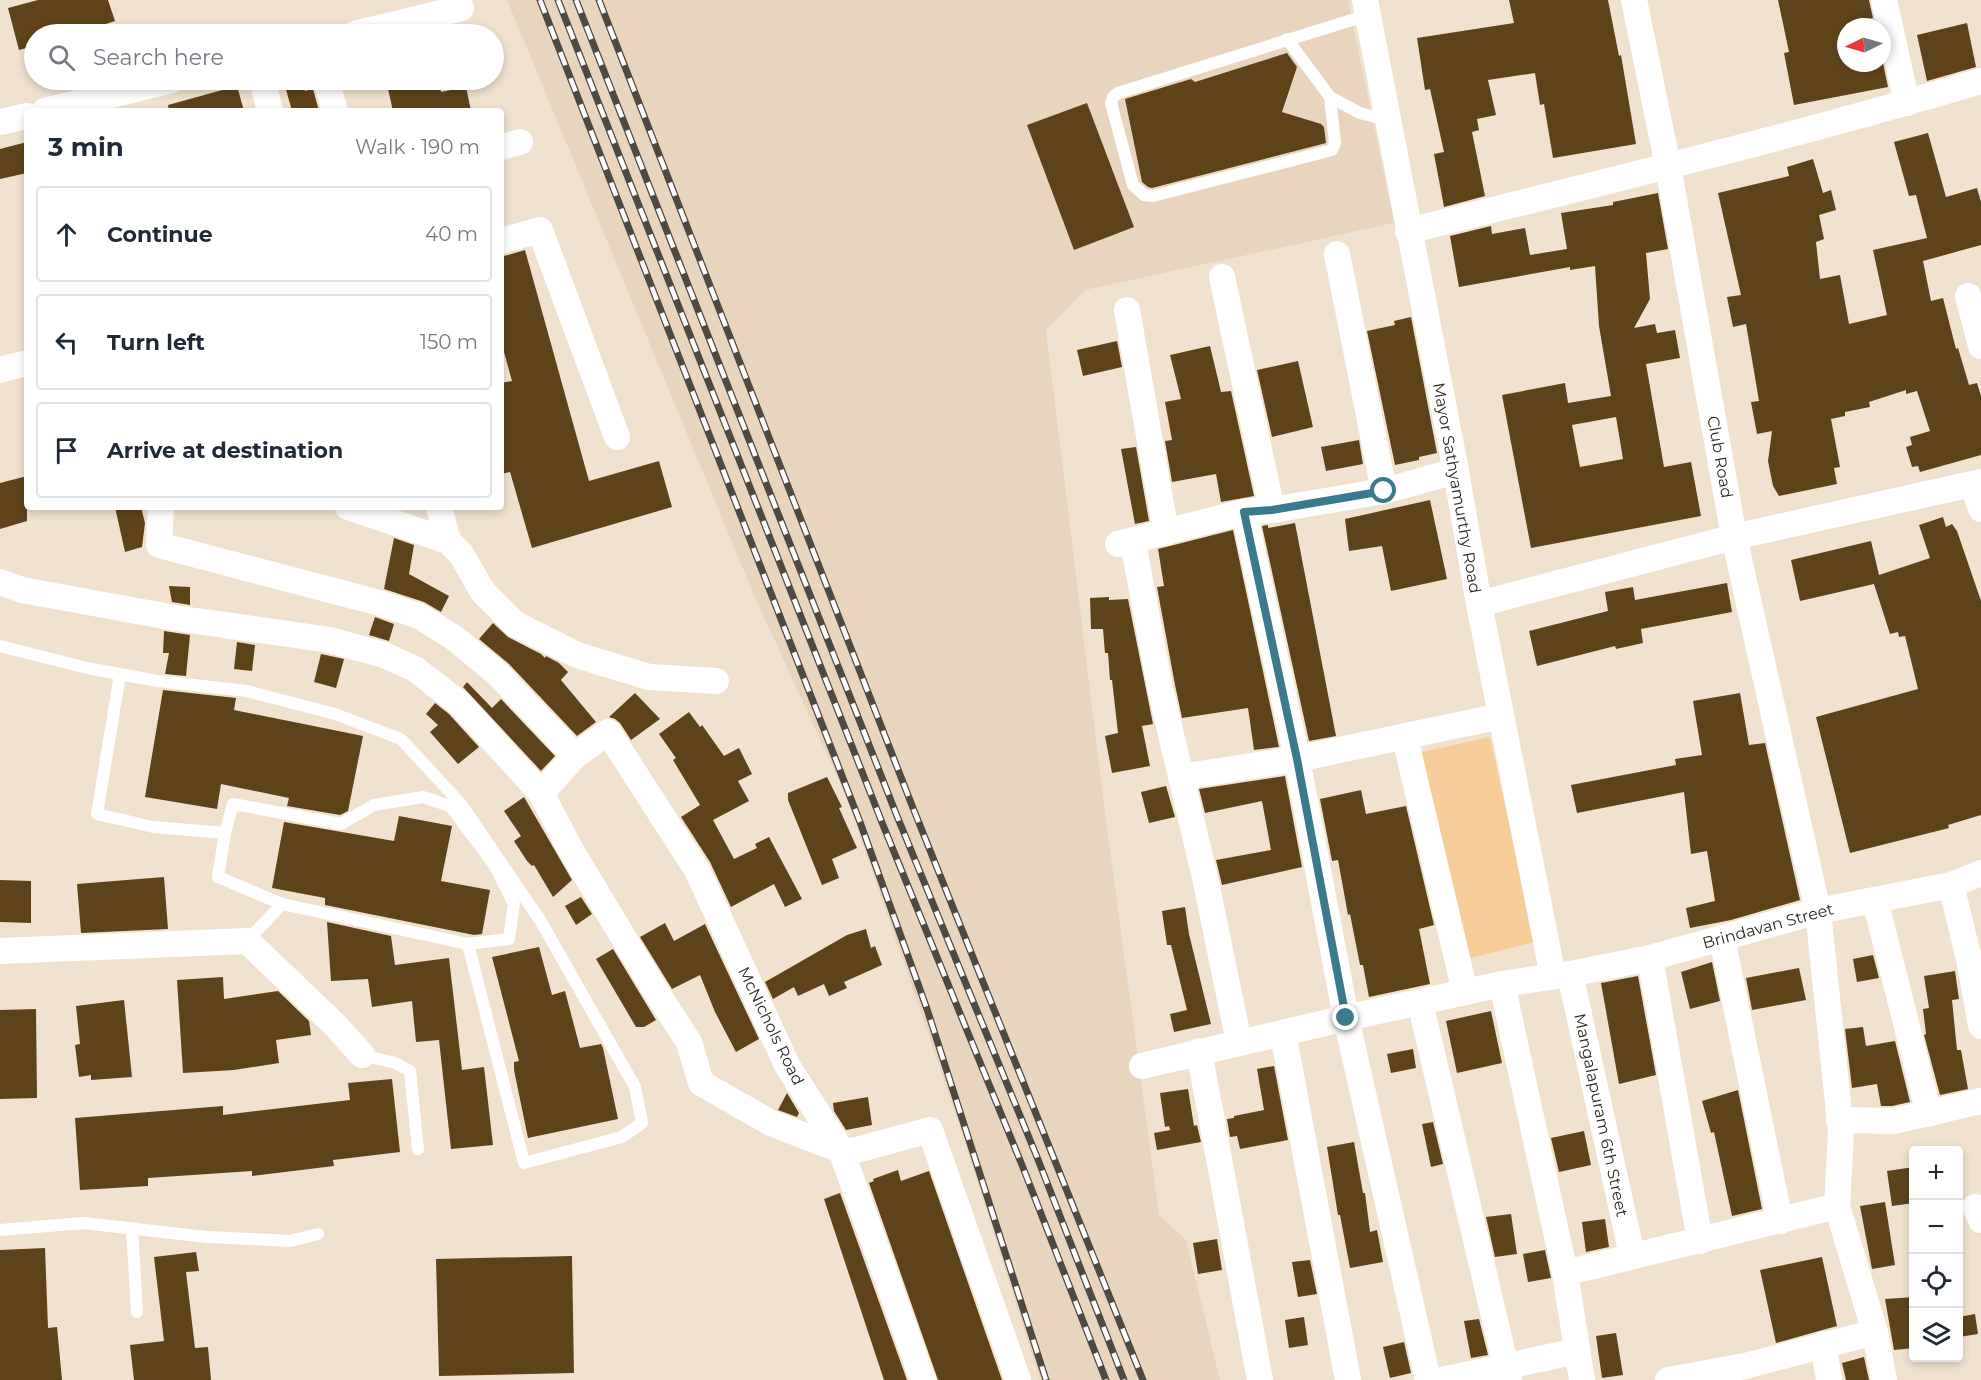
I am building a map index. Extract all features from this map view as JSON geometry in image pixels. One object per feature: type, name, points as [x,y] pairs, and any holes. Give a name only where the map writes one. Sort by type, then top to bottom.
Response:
[{"type":"street","name":"Club Road","points":[[1634,0],[1668,166],[1734,537],[1818,911],[1841,1132],[1837,1206],[1875,1332],[1884,1380]]},
{"type":"street","points":[[1884,0],[1907,103]]},
{"type":"street","points":[[395,24],[460,8]]},
{"type":"street","name":"Mayor Sathyamurthy Road","points":[[1366,8],[1456,471],[1479,604],[1561,975]]},
{"type":"street","points":[[1408,231],[1668,166],[1907,103],[1981,81]]},
{"type":"street","points":[[57,108],[131,90]]},
{"type":"street","points":[[265,90],[269,108]]},
{"type":"street","points":[[329,90],[334,108]]},
{"type":"street","points":[[0,122],[24,117]]},
{"type":"street","points":[[504,240],[540,230],[617,437]]},
{"type":"street","points":[[1337,254],[1384,491]]},
{"type":"street","points":[[1222,277],[1272,510]]},
{"type":"street","points":[[1968,296],[1981,346]]},
{"type":"street","points":[[1127,310],[1166,533]]},
{"type":"street","points":[[0,370],[24,364]]},
{"type":"street","points":[[1239,1043],[1206,882],[1126,543],[1244,512],[1272,510],[1384,491],[1456,471]]},
{"type":"street","points":[[1479,604],[1734,537],[1977,483],[1981,509]]},
{"type":"street","points":[[161,510],[159,545],[376,602],[419,616],[453,637],[498,674],[574,756]]},
{"type":"street","points":[[357,510],[448,541],[461,554],[483,592],[515,624],[577,655],[649,677],[716,681]]},
{"type":"street","points":[[440,510],[448,541]]},
{"type":"street","points":[[1244,512],[1297,759],[1346,1018],[1428,1380]]},
{"type":"street","points":[[0,582],[22,590],[175,618],[330,640],[384,656],[415,669],[459,703],[542,793],[572,852],[643,970],[690,1042],[701,1083],[771,1123],[841,1150],[853,1151],[930,1130],[1018,1380]]},
{"type":"street","points":[[1181,777],[1297,759],[1502,716]]},
{"type":"street","name":"McNichols Road","points":[[542,793],[574,756],[608,732],[697,870],[787,1065],[841,1150]]},
{"type":"street","points":[[1405,738],[1465,992]]},
{"type":"street","name":"Brindavan Street","points":[[1142,1066],[1502,984],[1650,958],[1818,911],[1952,885],[1981,873]]},
{"type":"street","points":[[1952,885],[1981,1026]]},
{"type":"street","points":[[1875,900],[1929,1114]]},
{"type":"street","points":[[1722,938],[1780,1221]]},
{"type":"street","points":[[0,951],[247,941],[334,1023],[362,1055]]},
{"type":"street","points":[[1650,958],[1700,1240]]},
{"type":"street","name":"Mangalapuram 6th Street","points":[[1561,975],[1632,1255]]},
{"type":"street","points":[[1502,984],[1565,1273],[1582,1380]]},
{"type":"street","points":[[1420,1002],[1508,1374]]},
{"type":"street","points":[[1282,1033],[1348,1380]]},
{"type":"street","points":[[1199,1052],[1260,1380]]},
{"type":"street","points":[[1839,1120],[1894,1121],[1981,1101]]},
{"type":"street","points":[[841,1150],[923,1380]]},
{"type":"street","points":[[1565,1273],[1837,1206]]},
{"type":"street","points":[[1669,1380],[1746,1373],[1823,1344],[1875,1332]]},
{"type":"street","points":[[1823,1344],[1829,1380]]},
{"type":"street","points":[[1442,1380],[1508,1374],[1577,1351]]},
{"type":"lane","points":[[1330,97],[1335,143],[1332,150],[1153,196],[1144,195],[1133,185],[1111,103],[1113,97],[1118,93],[1287,39],[1366,8]]},
{"type":"lane","points":[[1287,39],[1330,97],[1360,113],[1387,120]]},
{"type":"lane","points":[[0,646],[158,681],[247,691],[334,714],[401,739],[461,804],[540,920],[635,1087],[642,1124],[622,1137],[524,1163],[468,944]]},
{"type":"lane","points":[[120,674],[97,814],[153,827],[225,833]]},
{"type":"lane","points":[[423,797],[450,806],[495,866],[514,904],[509,939],[468,944],[282,904],[218,877],[225,833],[233,804],[341,824],[374,804],[423,797]]},
{"type":"lane","points":[[247,941],[282,904]]},
{"type":"lane","points":[[362,1055],[395,1063],[410,1071],[418,1149]]},
{"type":"lane","points":[[0,1230],[83,1223],[207,1237],[290,1241],[318,1234]]},
{"type":"lane","points":[[132,1228],[137,1312]]},
{"type":"shaded area","points":[[507,0],[1348,0],[1394,223],[1085,290],[1046,330],[1104,805],[1159,1215],[1186,1240],[1220,1380],[1040,1380],[963,1136],[847,798],[756,600]]},
{"type":"shaded area","points":[[1490,737],[1535,942],[1458,961],[1409,755]]},
{"type":"building","points":[[38,0],[108,0],[115,21],[106,24],[24,24],[24,49],[19,50],[8,8]]},
{"type":"building","points":[[1509,0],[1608,0],[1619,56],[1621,55],[1636,144],[1553,158],[1544,104],[1540,105],[1535,73],[1488,80],[1496,115],[1477,119],[1479,130],[1472,132],[1485,196],[1444,207],[1434,154],[1444,152],[1430,89],[1425,90],[1417,38],[1514,23]]},
{"type":"building","points":[[1778,0],[1869,0],[1873,18],[1837,18],[1837,72],[1885,72],[1888,87],[1794,105],[1784,53],[1789,52]]},
{"type":"building","points":[[1967,23],[1976,67],[1927,81],[1917,35]]},
{"type":"building","points":[[1287,53],[1297,67],[1282,112],[1321,124],[1324,127],[1326,143],[1152,188],[1142,182],[1125,99],[1191,79],[1195,82]]},
{"type":"building","points":[[222,90],[238,90],[243,108],[168,108],[168,105]]},
{"type":"building","points":[[286,90],[313,90],[318,108],[291,108]]},
{"type":"building","points":[[388,90],[440,90],[441,92],[467,90],[470,108],[392,108]]},
{"type":"building","points":[[1087,103],[1134,227],[1074,250],[1027,125]]},
{"type":"building","points":[[1928,133],[1946,197],[1977,188],[1981,202],[1981,245],[1923,261],[1931,301],[1943,298],[1956,349],[1958,348],[1969,385],[1977,383],[1981,396],[1981,455],[1920,472],[1918,466],[1912,467],[1906,447],[1912,445],[1910,437],[1930,431],[1917,391],[1906,394],[1906,390],[1869,402],[1870,407],[1845,412],[1845,416],[1831,419],[1840,467],[1834,468],[1837,484],[1779,496],[1773,486],[1768,461],[1772,431],[1757,434],[1751,402],[1759,401],[1746,324],[1733,327],[1727,297],[1741,295],[1718,193],[1789,176],[1787,167],[1813,159],[1823,193],[1831,190],[1836,210],[1819,215],[1824,239],[1816,242],[1820,279],[1840,275],[1849,324],[1887,315],[1873,250],[1927,238],[1916,195],[1909,196],[1894,142]]},
{"type":"building","points":[[24,143],[24,174],[0,179],[0,149]]},
{"type":"building","points":[[1658,193],[1668,249],[1646,253],[1650,299],[1634,328],[1655,324],[1657,333],[1675,330],[1680,358],[1646,364],[1664,467],[1691,462],[1701,516],[1531,548],[1502,395],[1565,383],[1568,403],[1611,396],[1599,326],[1595,266],[1570,270],[1570,267],[1459,287],[1450,236],[1491,226],[1492,234],[1525,228],[1530,255],[1567,249],[1561,213],[1613,205],[1613,202]],"holes":[[[1616,417],[1623,459],[1580,467],[1572,425]]]},
{"type":"building","points":[[525,250],[589,481],[659,461],[672,507],[532,548],[510,472],[504,473],[504,382],[512,381],[504,352],[504,256]]},
{"type":"building","points":[[1411,317],[1437,453],[1395,465],[1367,331],[1395,325],[1394,321]]},
{"type":"building","points":[[1117,341],[1122,367],[1083,376],[1077,350]]},
{"type":"building","points":[[1210,346],[1221,392],[1231,391],[1254,496],[1221,502],[1216,474],[1172,482],[1165,441],[1172,440],[1165,402],[1181,399],[1170,355]]},
{"type":"building","points":[[1298,361],[1313,427],[1272,437],[1257,370]]},
{"type":"building","points":[[1359,440],[1363,464],[1326,471],[1321,447]]},
{"type":"building","points":[[1136,447],[1149,521],[1135,524],[1121,449]]},
{"type":"building","points":[[24,477],[24,510],[27,510],[27,521],[0,529],[0,483]]},
{"type":"building","points":[[1430,500],[1447,579],[1391,591],[1382,546],[1349,551],[1345,519]]},
{"type":"building","points":[[116,510],[142,510],[145,523],[142,547],[125,552]]},
{"type":"building","points":[[1943,517],[1946,527],[1952,524],[1957,531],[1981,601],[1981,815],[1948,825],[1949,828],[1850,853],[1816,717],[1918,689],[1905,636],[1899,637],[1898,632],[1890,634],[1874,584],[1800,601],[1791,560],[1871,541],[1879,575],[1930,558],[1919,525]]},
{"type":"building","points":[[1295,523],[1336,736],[1309,741],[1262,526],[1268,525],[1268,528]]},
{"type":"building","points":[[1233,530],[1279,747],[1254,750],[1248,708],[1182,718],[1175,685],[1157,587],[1164,586],[1158,549]]},
{"type":"building","points":[[394,538],[414,545],[409,574],[449,596],[441,612],[424,602],[384,589]]},
{"type":"building","points":[[1727,583],[1732,612],[1641,629],[1643,643],[1616,649],[1615,646],[1537,666],[1529,631],[1608,611],[1605,592],[1633,587],[1635,600]]},
{"type":"building","points":[[169,586],[190,587],[190,605],[172,602]]},
{"type":"building","points":[[1109,597],[1109,600],[1128,599],[1153,724],[1142,726],[1150,766],[1112,773],[1105,736],[1118,733],[1112,680],[1110,680],[1108,653],[1105,653],[1103,629],[1091,629],[1090,598]]},
{"type":"building","points":[[375,617],[394,624],[389,641],[369,635]]},
{"type":"building","points":[[493,623],[508,637],[545,658],[546,656],[559,663],[568,672],[561,680],[596,722],[577,736],[509,664],[479,639]]},
{"type":"building","points":[[164,631],[190,635],[186,676],[165,674],[169,653],[163,653]]},
{"type":"building","points":[[237,642],[255,645],[252,671],[234,669]]},
{"type":"building","points":[[321,654],[344,659],[336,688],[314,682]]},
{"type":"building","points":[[467,682],[492,708],[501,699],[555,756],[541,771],[463,687]]},
{"type":"building","points":[[163,690],[236,698],[234,710],[363,736],[348,811],[340,815],[287,806],[289,798],[221,784],[217,809],[145,797]]},
{"type":"building","points":[[635,693],[660,719],[631,740],[620,723],[609,717]]},
{"type":"building","points":[[1740,693],[1749,745],[1765,743],[1800,900],[1731,920],[1690,928],[1686,908],[1715,901],[1707,851],[1691,854],[1684,792],[1577,813],[1571,785],[1676,765],[1675,759],[1702,755],[1693,701]]},
{"type":"building","points":[[435,703],[449,714],[479,747],[458,764],[430,732],[438,725],[426,714]]},
{"type":"building","points":[[689,712],[700,727],[702,725],[724,756],[739,748],[752,774],[738,781],[749,801],[713,820],[734,859],[757,848],[755,844],[769,837],[802,899],[785,907],[774,884],[731,907],[710,862],[681,817],[700,805],[673,760],[676,758],[659,734]]},
{"type":"building","points":[[1285,776],[1302,867],[1222,885],[1216,860],[1271,850],[1262,801],[1205,813],[1199,789]]},
{"type":"building","points":[[827,777],[842,807],[839,808],[857,848],[832,859],[839,878],[822,885],[788,800],[788,793]]},
{"type":"building","points":[[1166,786],[1175,817],[1149,823],[1141,792]]},
{"type":"building","points":[[1361,790],[1366,814],[1406,806],[1434,925],[1419,929],[1430,984],[1369,997],[1350,914],[1348,915],[1338,860],[1332,861],[1320,799]]},
{"type":"building","points":[[524,797],[572,880],[553,897],[534,865],[532,866],[527,861],[514,841],[521,836],[504,811]]},
{"type":"building","points":[[399,816],[452,826],[441,881],[490,890],[482,934],[474,935],[325,905],[325,898],[272,888],[284,822],[394,841]]},
{"type":"building","points":[[164,877],[168,929],[81,933],[77,884]]},
{"type":"building","points":[[0,880],[31,881],[31,923],[0,922]]},
{"type":"building","points":[[581,897],[592,914],[576,925],[565,906]]},
{"type":"building","points":[[1185,907],[1189,934],[1211,1024],[1174,1032],[1170,1014],[1187,1010],[1171,945],[1167,945],[1162,911]]},
{"type":"building","points":[[327,922],[391,936],[395,965],[449,958],[462,1070],[484,1067],[493,1145],[451,1149],[439,1040],[416,1042],[412,1001],[372,1007],[368,979],[331,981]]},
{"type":"building","points":[[665,923],[674,941],[705,924],[759,1039],[736,1052],[715,1012],[700,975],[672,989],[640,937]]},
{"type":"building","points":[[866,929],[871,948],[875,946],[882,965],[844,982],[847,988],[829,996],[824,984],[798,996],[794,987],[773,999],[765,982],[847,935]]},
{"type":"building","points":[[539,947],[552,995],[565,991],[580,1048],[601,1044],[603,1048],[618,1119],[528,1138],[514,1070],[514,1062],[519,1061],[492,957]]},
{"type":"building","points":[[613,949],[656,1020],[644,1027],[636,1027],[596,959]]},
{"type":"building","points":[[1873,955],[1879,978],[1857,982],[1853,959]]},
{"type":"building","points":[[1712,962],[1720,1001],[1690,1009],[1681,972]]},
{"type":"building","points":[[1799,968],[1806,1000],[1752,1010],[1746,978]]},
{"type":"building","points":[[1955,971],[1959,999],[1952,1000],[1957,1050],[1961,1050],[1968,1089],[1940,1095],[1924,1035],[1926,1034],[1923,1009],[1929,1008],[1924,976]]},
{"type":"building","points":[[1638,976],[1656,1075],[1619,1084],[1601,983]]},
{"type":"building","points":[[223,977],[224,999],[278,991],[309,1021],[311,1035],[276,1040],[279,1063],[234,1070],[183,1073],[177,980]]},
{"type":"building","points":[[124,1000],[132,1077],[91,1080],[91,1075],[79,1077],[75,1045],[80,1044],[76,1006]]},
{"type":"building","points":[[36,1009],[37,1098],[0,1099],[0,1010]]},
{"type":"building","points":[[1491,1011],[1502,1063],[1457,1073],[1446,1021]]},
{"type":"building","points":[[1863,1027],[1866,1046],[1895,1041],[1910,1102],[1881,1106],[1877,1084],[1852,1088],[1845,1029]]},
{"type":"building","points":[[1413,1049],[1416,1068],[1391,1073],[1387,1054]]},
{"type":"building","points":[[1274,1066],[1288,1140],[1240,1149],[1237,1136],[1230,1137],[1227,1119],[1264,1110],[1257,1069]]},
{"type":"building","points":[[392,1079],[400,1152],[333,1160],[334,1166],[252,1176],[252,1171],[148,1178],[148,1186],[80,1190],[75,1118],[223,1106],[223,1115],[350,1100],[348,1083]]},
{"type":"building","points":[[1188,1089],[1194,1126],[1197,1125],[1201,1142],[1157,1150],[1154,1133],[1170,1130],[1169,1126],[1165,1127],[1160,1093]]},
{"type":"building","points":[[1738,1090],[1762,1209],[1732,1216],[1714,1132],[1711,1133],[1702,1101]]},
{"type":"building","points":[[787,1093],[799,1113],[797,1117],[778,1110]]},
{"type":"building","points":[[868,1097],[872,1125],[846,1130],[834,1111],[833,1103]]},
{"type":"building","points":[[1433,1122],[1443,1164],[1431,1167],[1422,1124]]},
{"type":"building","points":[[1584,1131],[1591,1165],[1559,1172],[1551,1138]]},
{"type":"building","points":[[1354,1142],[1363,1193],[1365,1193],[1370,1232],[1377,1230],[1383,1262],[1350,1268],[1340,1215],[1338,1215],[1327,1147]]},
{"type":"building","points":[[1909,1168],[1909,1204],[1892,1206],[1887,1171]]},
{"type":"building","points":[[898,1170],[901,1181],[929,1171],[1002,1380],[938,1380],[869,1183],[874,1181],[873,1179]]},
{"type":"building","points":[[840,1193],[907,1380],[884,1380],[824,1199]]},
{"type":"building","points":[[1885,1202],[1895,1265],[1872,1269],[1860,1206]]},
{"type":"building","points":[[1511,1214],[1517,1254],[1495,1257],[1486,1217]]},
{"type":"building","points":[[1605,1219],[1609,1247],[1586,1252],[1582,1222]]},
{"type":"building","points":[[1217,1239],[1222,1270],[1198,1274],[1193,1243]]},
{"type":"building","points":[[45,1248],[48,1328],[57,1327],[62,1380],[0,1380],[0,1250]]},
{"type":"building","points":[[1545,1250],[1551,1278],[1528,1282],[1523,1254]]},
{"type":"building","points":[[196,1252],[199,1271],[186,1272],[195,1348],[208,1347],[211,1380],[134,1380],[130,1345],[164,1341],[154,1257]]},
{"type":"building","points":[[572,1256],[574,1373],[439,1376],[436,1259]]},
{"type":"building","points":[[1822,1257],[1837,1326],[1776,1343],[1760,1270]]},
{"type":"building","points":[[1310,1260],[1317,1294],[1298,1297],[1292,1262]]},
{"type":"building","points":[[1909,1297],[1909,1348],[1894,1350],[1885,1299]]},
{"type":"building","points":[[1975,1314],[1978,1334],[1963,1336],[1963,1316]]},
{"type":"building","points":[[1304,1317],[1308,1345],[1289,1348],[1285,1320]]},
{"type":"building","points":[[1479,1319],[1488,1355],[1471,1358],[1464,1321]]},
{"type":"building","points":[[1616,1333],[1623,1375],[1602,1378],[1596,1336]]},
{"type":"building","points":[[1404,1342],[1411,1373],[1390,1378],[1383,1347]]},
{"type":"building","points":[[1864,1357],[1869,1380],[1846,1380],[1842,1363]]},
{"type":"railway","points":[[540,0],[860,822],[927,1009],[1046,1380]]},
{"type":"railway","points":[[558,0],[883,825],[1022,1165],[1106,1380]]},
{"type":"railway","points":[[576,0],[897,816],[1037,1157],[1124,1380]]},
{"type":"railway","points":[[599,0],[913,808],[1143,1380]]},
{"type":"route","points":[[1346,1018],[1297,759],[1244,512],[1272,510],[1384,491]]}]
